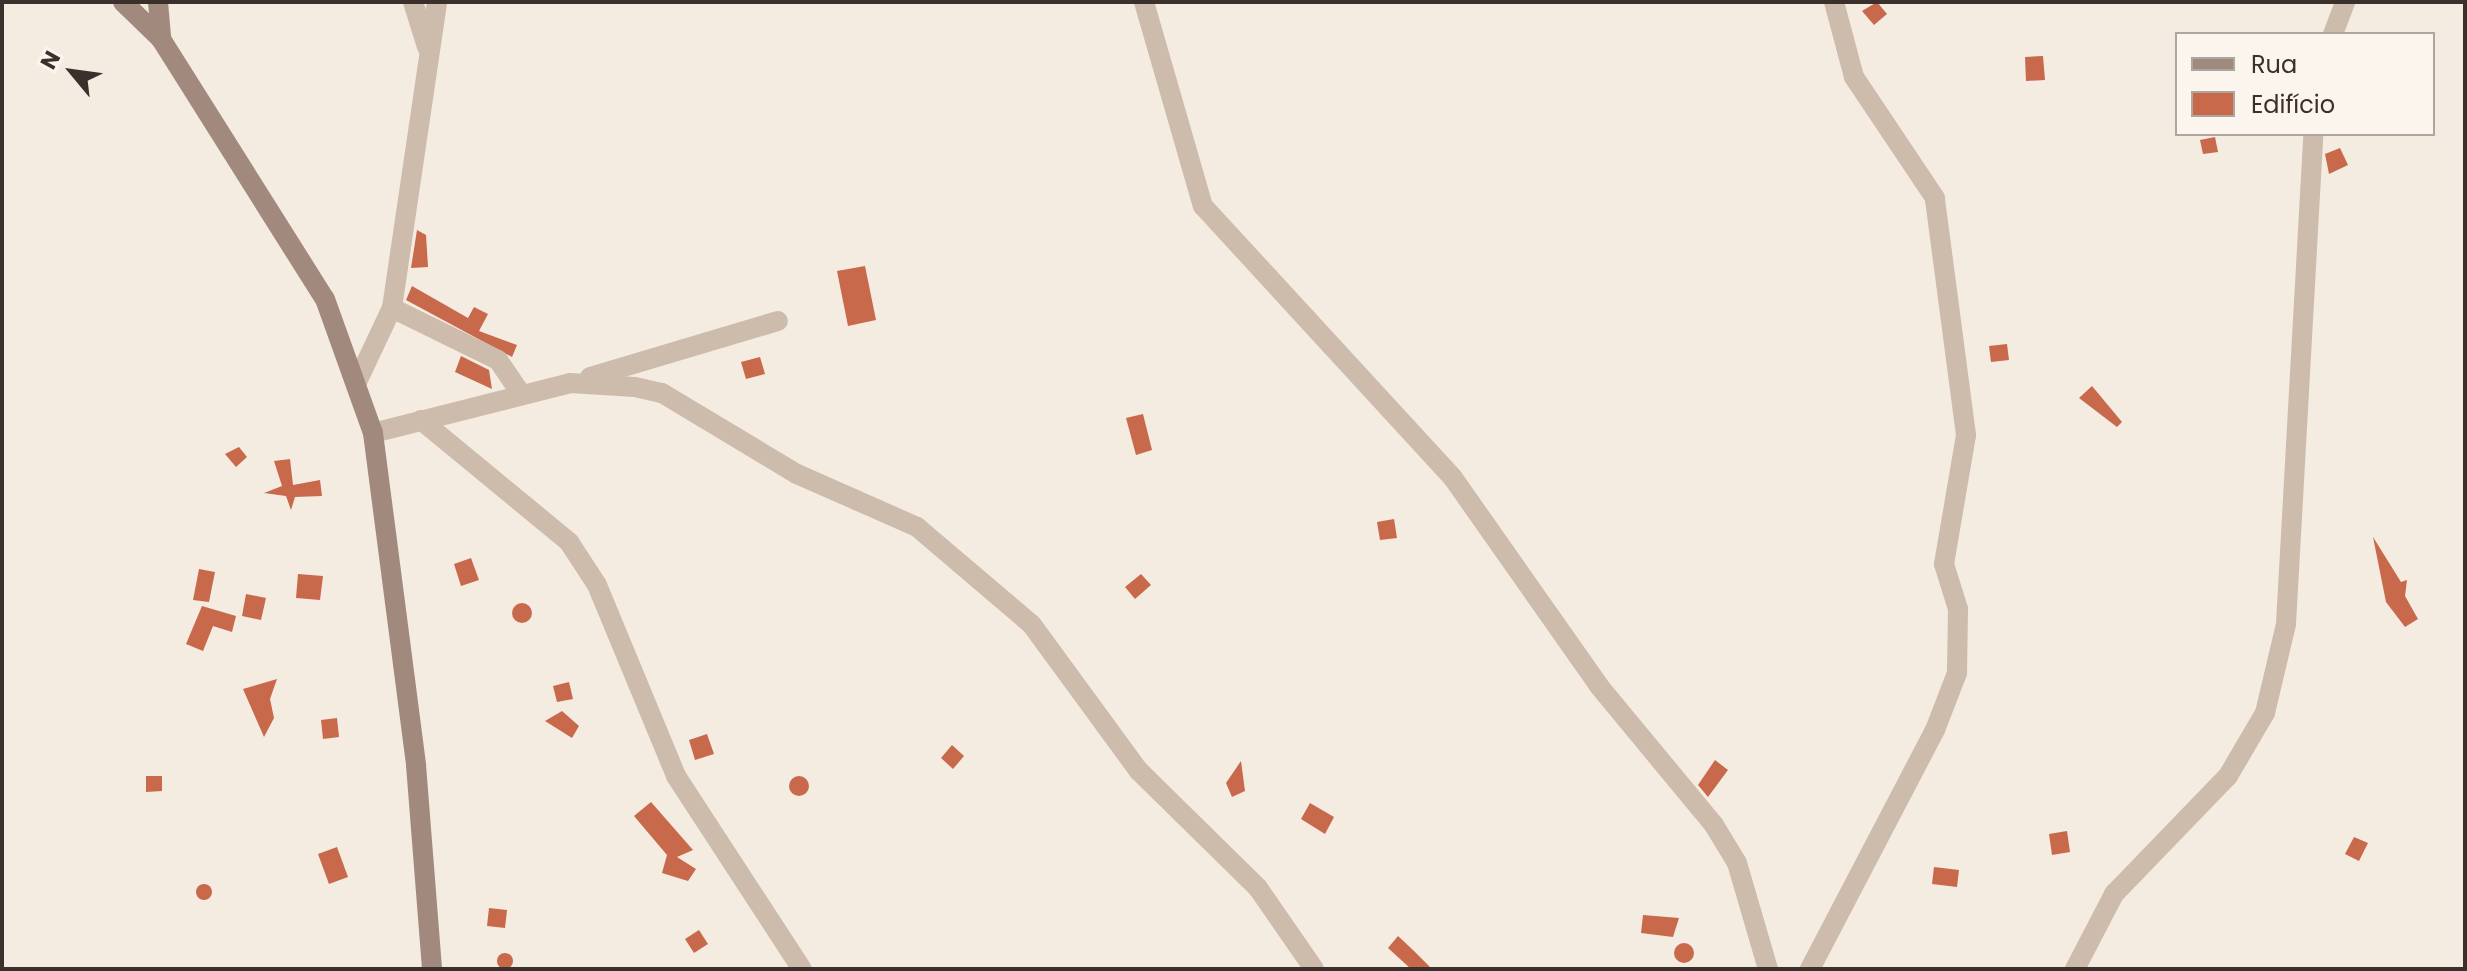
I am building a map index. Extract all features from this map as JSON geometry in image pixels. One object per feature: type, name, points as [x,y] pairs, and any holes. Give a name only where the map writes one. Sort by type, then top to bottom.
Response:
[{"type":"street","points":[[123,2],[161,39],[325,299],[373,433],[416,765],[432,969]]},
{"type":"street","points":[[158,2],[161,39]]},
{"type":"street","points":[[413,2],[429,50]]},
{"type":"street","points":[[356,384],[392,308],[437,2]]},
{"type":"street","points":[[1144,2],[1203,206],[1453,478],[1599,686],[1714,825],[1737,863],[1768,969]]},
{"type":"street","points":[[1810,969],[1935,730],[1957,673],[1958,609],[1944,564],[1966,435],[1935,198],[1854,77],[1834,2]]},
{"type":"street","points":[[2334,32],[2345,2]]},
{"type":"street","points":[[2075,969],[2114,894],[2228,776],[2265,713],[2286,624],[2313,136]]},
{"type":"street","points":[[392,308],[498,360],[521,394]]},
{"type":"street","points":[[373,433],[570,383],[778,321]]},
{"type":"street","points":[[570,383],[662,393],[786,468],[917,527],[965,561],[1032,625],[1138,770],[1258,888],[1314,969]]},
{"type":"street","points":[[421,420],[569,542],[597,585],[676,776],[802,969]]},
{"type":"building","points":[[1877,2],[1887,14],[1874,25],[1862,11]]},
{"type":"building","points":[[2043,56],[2045,80],[2026,81],[2025,57]]},
{"type":"building","points":[[2215,137],[2218,152],[2203,154],[2200,140]]},
{"type":"building","points":[[2340,148],[2348,165],[2329,174],[2325,154]]},
{"type":"building","points":[[417,230],[426,235],[428,267],[411,268]]},
{"type":"building","points":[[865,266],[876,320],[848,326],[837,271]]},
{"type":"building","points":[[412,286],[468,318],[474,307],[488,314],[479,331],[517,345],[512,357],[406,300]]},
{"type":"building","points":[[2007,344],[2009,360],[1991,362],[1989,346]]},
{"type":"building","points":[[461,356],[489,370],[492,389],[455,372]]},
{"type":"building","points":[[760,357],[765,374],[746,379],[741,362]]},
{"type":"building","points":[[2092,386],[2122,422],[2117,427],[2079,398]]},
{"type":"building","points":[[1143,414],[1152,450],[1136,455],[1126,418]]},
{"type":"building","points":[[239,447],[247,457],[236,467],[225,454]]},
{"type":"building","points":[[290,459],[293,485],[320,480],[322,496],[295,497],[291,510],[286,496],[264,493],[282,486],[274,461]]},
{"type":"building","points":[[1394,519],[1397,538],[1380,540],[1377,522]]},
{"type":"building","points":[[2373,537],[2401,582],[2407,580],[2405,596],[2418,619],[2405,627],[2386,602]]},
{"type":"building","points":[[471,558],[479,580],[461,586],[454,564]]},
{"type":"building","points":[[199,569],[215,572],[209,602],[193,600]]},
{"type":"building","points":[[298,574],[323,576],[320,600],[296,598]]},
{"type":"building","points":[[1141,574],[1151,585],[1135,599],[1125,587]]},
{"type":"building","points":[[246,594],[266,598],[261,620],[242,616]]},
{"type":"building","points":[[522,603],[529,606],[532,613],[529,620],[522,623],[515,620],[512,613],[515,606]]},
{"type":"building","points":[[202,606],[236,616],[232,632],[213,626],[203,651],[186,644]]},
{"type":"building","points":[[277,679],[270,699],[274,718],[264,737],[243,689]]},
{"type":"building","points":[[569,682],[573,699],[557,702],[553,686]]},
{"type":"building","points":[[562,711],[579,726],[572,738],[545,721]]},
{"type":"building","points":[[337,718],[339,737],[323,739],[321,720]]},
{"type":"building","points":[[707,734],[714,754],[695,760],[689,740]]},
{"type":"building","points":[[952,745],[964,756],[953,769],[941,758]]},
{"type":"building","points":[[1715,760],[1728,770],[1708,797],[1698,785]]},
{"type":"building","points":[[1241,761],[1245,791],[1232,797],[1226,783]]},
{"type":"building","points":[[146,776],[162,776],[162,791],[146,792]]},
{"type":"building","points":[[799,776],[806,779],[809,786],[806,793],[799,796],[792,793],[789,786],[792,779]]},
{"type":"building","points":[[651,802],[693,850],[677,857],[696,869],[688,881],[662,873],[667,855],[634,816]]},
{"type":"building","points":[[1310,803],[1334,817],[1325,834],[1301,819]]},
{"type":"building","points":[[2067,831],[2070,852],[2052,855],[2049,834]]},
{"type":"building","points":[[2354,837],[2368,843],[2359,861],[2345,854]]},
{"type":"building","points":[[337,847],[348,877],[329,884],[318,854]]},
{"type":"building","points":[[1934,867],[1959,870],[1957,887],[1932,884]]},
{"type":"building","points":[[201,884],[207,884],[212,892],[210,898],[201,900],[196,895],[196,889]]},
{"type":"building","points":[[489,908],[507,910],[505,928],[487,926]]},
{"type":"building","points":[[1643,915],[1679,918],[1673,937],[1641,933]]},
{"type":"building","points":[[699,930],[708,944],[694,953],[685,939]]},
{"type":"building","points":[[1398,936],[1432,969],[1411,969],[1388,948]]},
{"type":"building","points":[[1684,943],[1691,946],[1694,953],[1691,960],[1684,963],[1677,960],[1674,953],[1677,946]]},
{"type":"building","points":[[505,953],[511,955],[511,967],[505,969],[499,967],[497,961],[499,955]]}]
